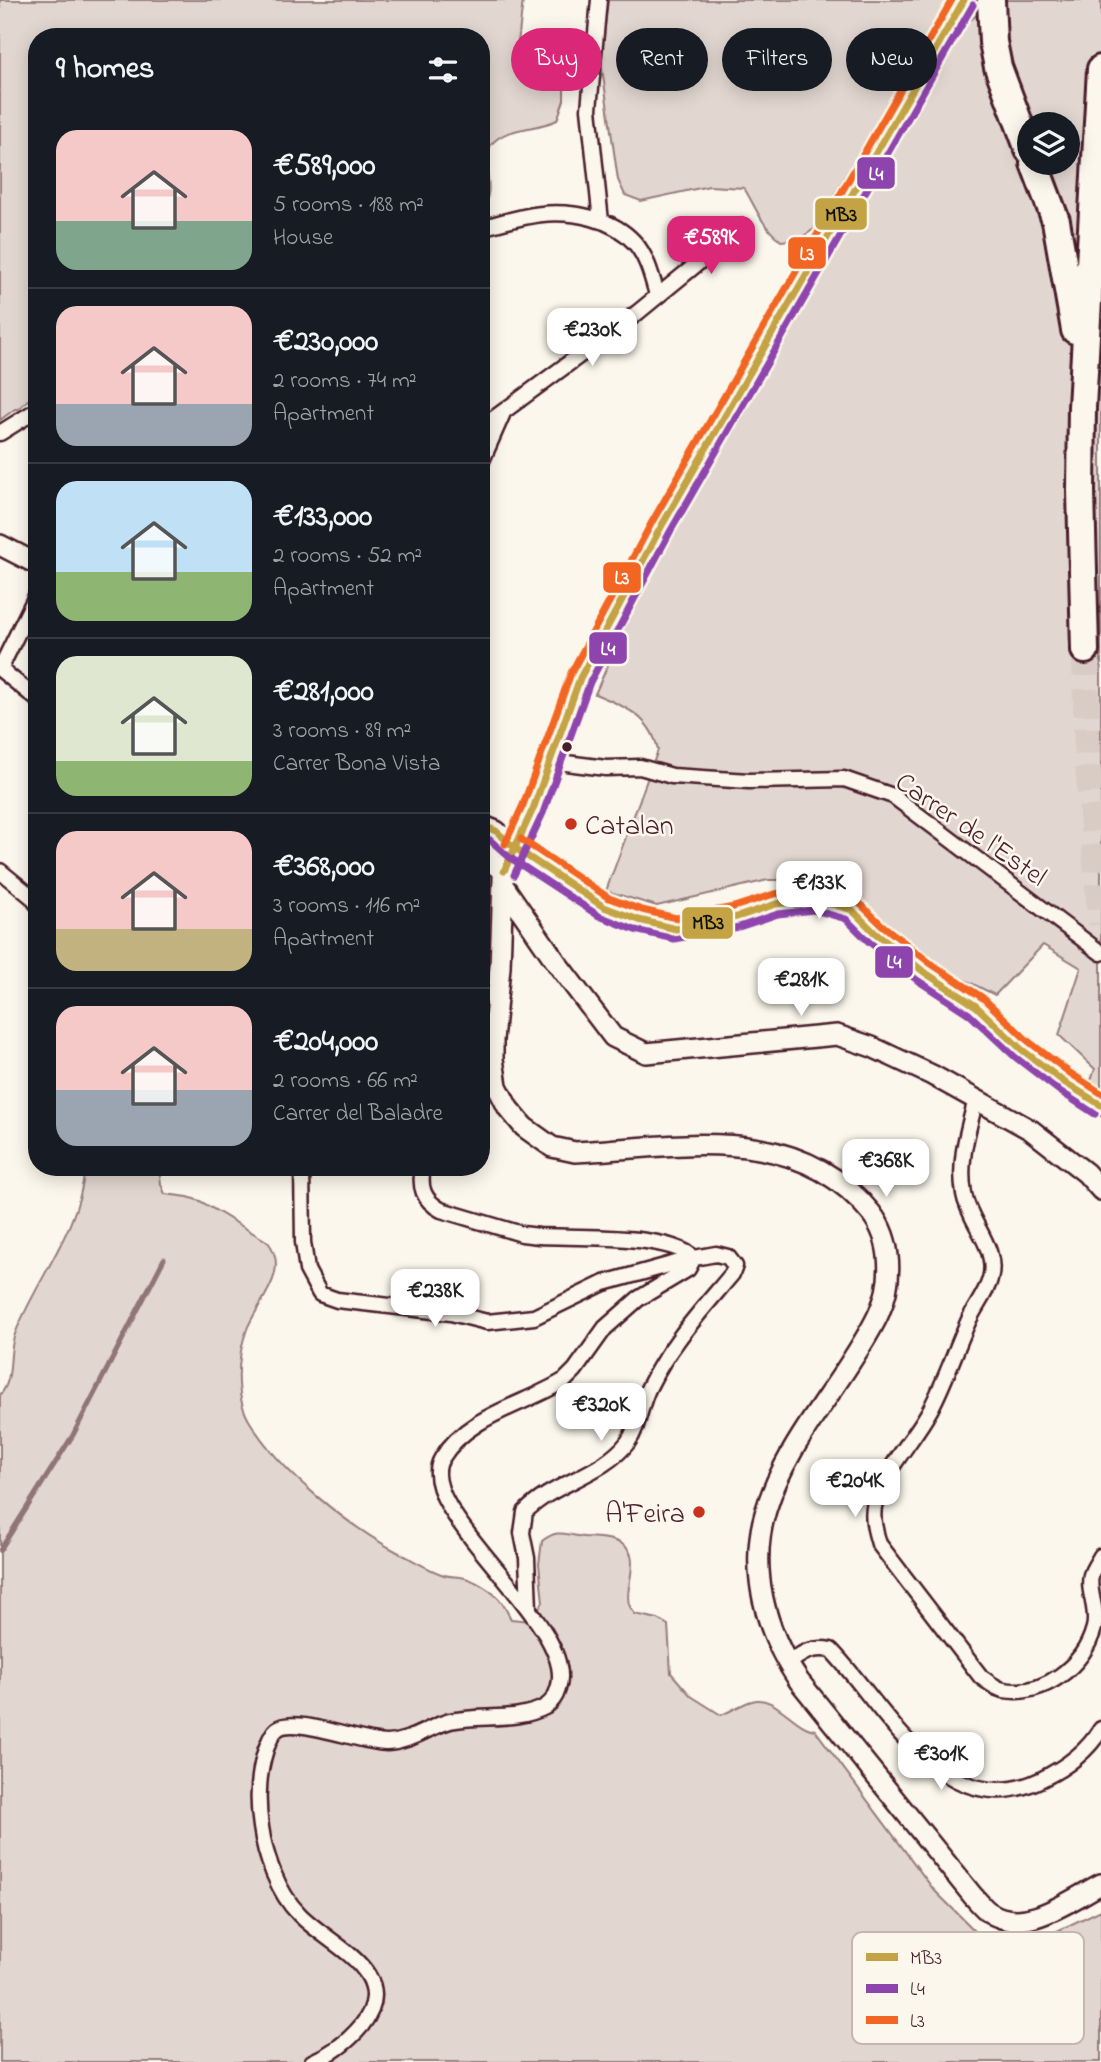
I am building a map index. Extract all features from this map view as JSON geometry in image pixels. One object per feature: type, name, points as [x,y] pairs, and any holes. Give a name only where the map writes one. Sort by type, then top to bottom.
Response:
[{"type":"highway","points":[[991,0],[993,42],[998,67],[1017,118]]},
{"type":"highway","points":[[1086,650],[1081,491],[1083,407],[1101,69]]},
{"type":"highway","points":[[1039,175],[1056,221],[1074,321],[1083,407]]},
{"type":"main road","points":[[490,992],[500,967],[504,878],[528,821],[580,678],[661,527],[964,0]]},
{"type":"main road","points":[[948,30],[974,0]]},
{"type":"main road","points":[[0,545],[28,559]]},
{"type":"main road","points":[[490,829],[604,907],[639,920],[676,929],[737,917],[776,904],[816,899],[852,910],[875,933],[924,972],[976,1006],[1021,1049],[1064,1083],[1101,1105]]},
{"type":"main road","points":[[490,860],[613,1037],[646,1053],[836,1035],[896,1058],[1031,1130],[1086,1173],[1101,1190]]},
{"type":"main road","points":[[490,1011],[493,1059],[502,1097],[515,1118],[552,1147],[575,1152],[740,1145],[777,1151],[808,1162],[844,1185],[869,1210],[882,1232],[888,1254],[887,1293],[870,1332],[792,1452],[775,1483],[762,1525],[759,1557],[763,1608],[787,1664],[988,1911],[1006,1919],[1028,1919],[1054,1909],[1101,1884]]},
{"type":"street","points":[[599,0],[589,108],[601,221]]},
{"type":"street","points":[[490,226],[536,213],[559,211],[601,221],[634,242],[649,268],[657,295]]},
{"type":"street","points":[[490,422],[741,228]]},
{"type":"street","points":[[490,443],[503,413]]},
{"type":"street","points":[[0,433],[28,416]]},
{"type":"street","points":[[28,612],[0,669],[28,692]]},
{"type":"street","name":"Carrer de l'Estel","points":[[551,757],[566,763],[606,768],[640,767],[672,776],[749,781],[844,779],[893,796],[1101,953]]},
{"type":"street","points":[[0,872],[28,893]]},
{"type":"street","points":[[976,1100],[964,1145],[961,1169],[970,1217],[987,1245],[992,1262],[990,1279],[969,1318],[930,1410],[885,1481],[875,1503],[875,1532],[879,1544],[981,1677],[1001,1690],[1040,1689],[1058,1677],[1080,1655],[1094,1627],[1096,1609],[1091,1576],[1101,1556]]},
{"type":"street","points":[[302,1176],[307,1270],[320,1294],[337,1300],[451,1313],[487,1322],[534,1317],[604,1283],[694,1258],[716,1254],[728,1257],[734,1266],[732,1273],[676,1341],[649,1386],[634,1432],[627,1444],[597,1466],[550,1492],[525,1512],[522,1533],[527,1558],[529,1609]]},
{"type":"street","points":[[422,1176],[421,1188],[431,1205],[441,1210],[522,1234],[649,1242],[687,1251],[694,1258]]},
{"type":"street","points":[[312,2062],[358,2031],[368,2017],[373,2001],[373,1988],[361,1965],[336,1941],[299,1915],[284,1894],[267,1856],[259,1802],[260,1779],[269,1740],[276,1730],[293,1724],[365,1741],[398,1742],[412,1738],[428,1728],[452,1721],[519,1714],[547,1705],[557,1693],[562,1676],[558,1654],[529,1609],[468,1532],[442,1494],[438,1476],[440,1460],[456,1442],[479,1424],[565,1380],[605,1328],[638,1299],[688,1269],[694,1258]]},
{"type":"street","points":[[787,1664],[805,1651],[820,1648],[831,1650],[925,1759],[951,1778],[988,1789],[1007,1791],[1027,1786],[1060,1770],[1083,1751],[1101,1730]]},
{"type":"shaded area","points":[[0,0],[523,0],[520,28],[511,28],[511,91],[564,91],[564,100],[557,120],[505,134],[490,147],[490,28],[28,28],[28,400],[0,420]]},
{"type":"shaded area","points":[[608,0],[948,0],[932,28],[846,28],[846,91],[895,91],[814,229],[799,239],[781,241],[774,235],[763,222],[744,188],[709,186],[641,201],[625,195],[618,180],[602,52]]},
{"type":"shaded area","points":[[994,0],[1101,0],[1101,1093],[1089,1086],[1095,1069],[1059,1035],[1081,968],[1043,945],[995,995],[929,962],[900,942],[875,913],[839,891],[797,880],[768,880],[657,906],[606,891],[658,750],[643,721],[626,708],[595,694],[638,597],[927,91],[937,91],[937,74],[965,25]]},
{"type":"shaded area","points":[[83,1176],[160,1176],[165,1194],[200,1201],[268,1242],[276,1264],[270,1286],[252,1318],[244,1340],[239,1363],[241,1400],[250,1422],[279,1460],[338,1514],[381,1543],[427,1568],[444,1575],[469,1579],[482,1586],[499,1599],[511,1619],[531,1621],[543,1602],[539,1564],[542,1541],[562,1533],[615,1541],[625,1546],[632,1560],[629,1605],[635,1614],[658,1619],[668,1625],[671,1673],[691,1696],[721,1715],[752,1701],[768,1702],[807,1728],[815,1730],[934,1890],[976,1932],[852,1932],[852,2044],[1084,2044],[1084,1932],[1055,1932],[1101,1910],[1101,2062],[0,2062],[0,1395],[8,1381],[15,1334],[66,1232]]},
{"type":"waterway","points":[[0,1550],[73,1435],[164,1259]]},
{"type":"tunnel","points":[[1085,650],[1087,752],[1101,924]]},
{"type":"transit line","name":"L3","points":[[505,844],[523,805],[571,673],[652,522],[952,0]]},
{"type":"transit line","name":"MB3","points":[[504,871],[533,809],[580,678],[661,527],[964,0]]},
{"type":"transit line","name":"L4","points":[[514,875],[543,813],[590,682],[670,532],[973,5]]},
{"type":"transit line","name":"MB3","points":[[490,829],[604,907],[639,920],[676,929],[737,917],[776,904],[815,899],[852,910],[875,933],[924,972],[976,1006],[1021,1049],[1064,1082],[1101,1105]]},
{"type":"transit line","name":"L3","points":[[521,839],[609,898],[676,918],[734,907],[774,894],[814,889],[856,900],[882,925],[930,963],[983,998],[1028,1041],[1101,1093]]},
{"type":"transit line","name":"L4","points":[[490,840],[509,857],[599,916],[635,930],[674,939],[739,927],[778,914],[814,910],[846,919],[868,941],[917,980],[969,1014],[1015,1057],[1095,1114]]},
{"type":"place","name":"Catalan","points":[[571,824]]},
{"type":"place","name":"A'Feira","points":[[699,1512]]}]
